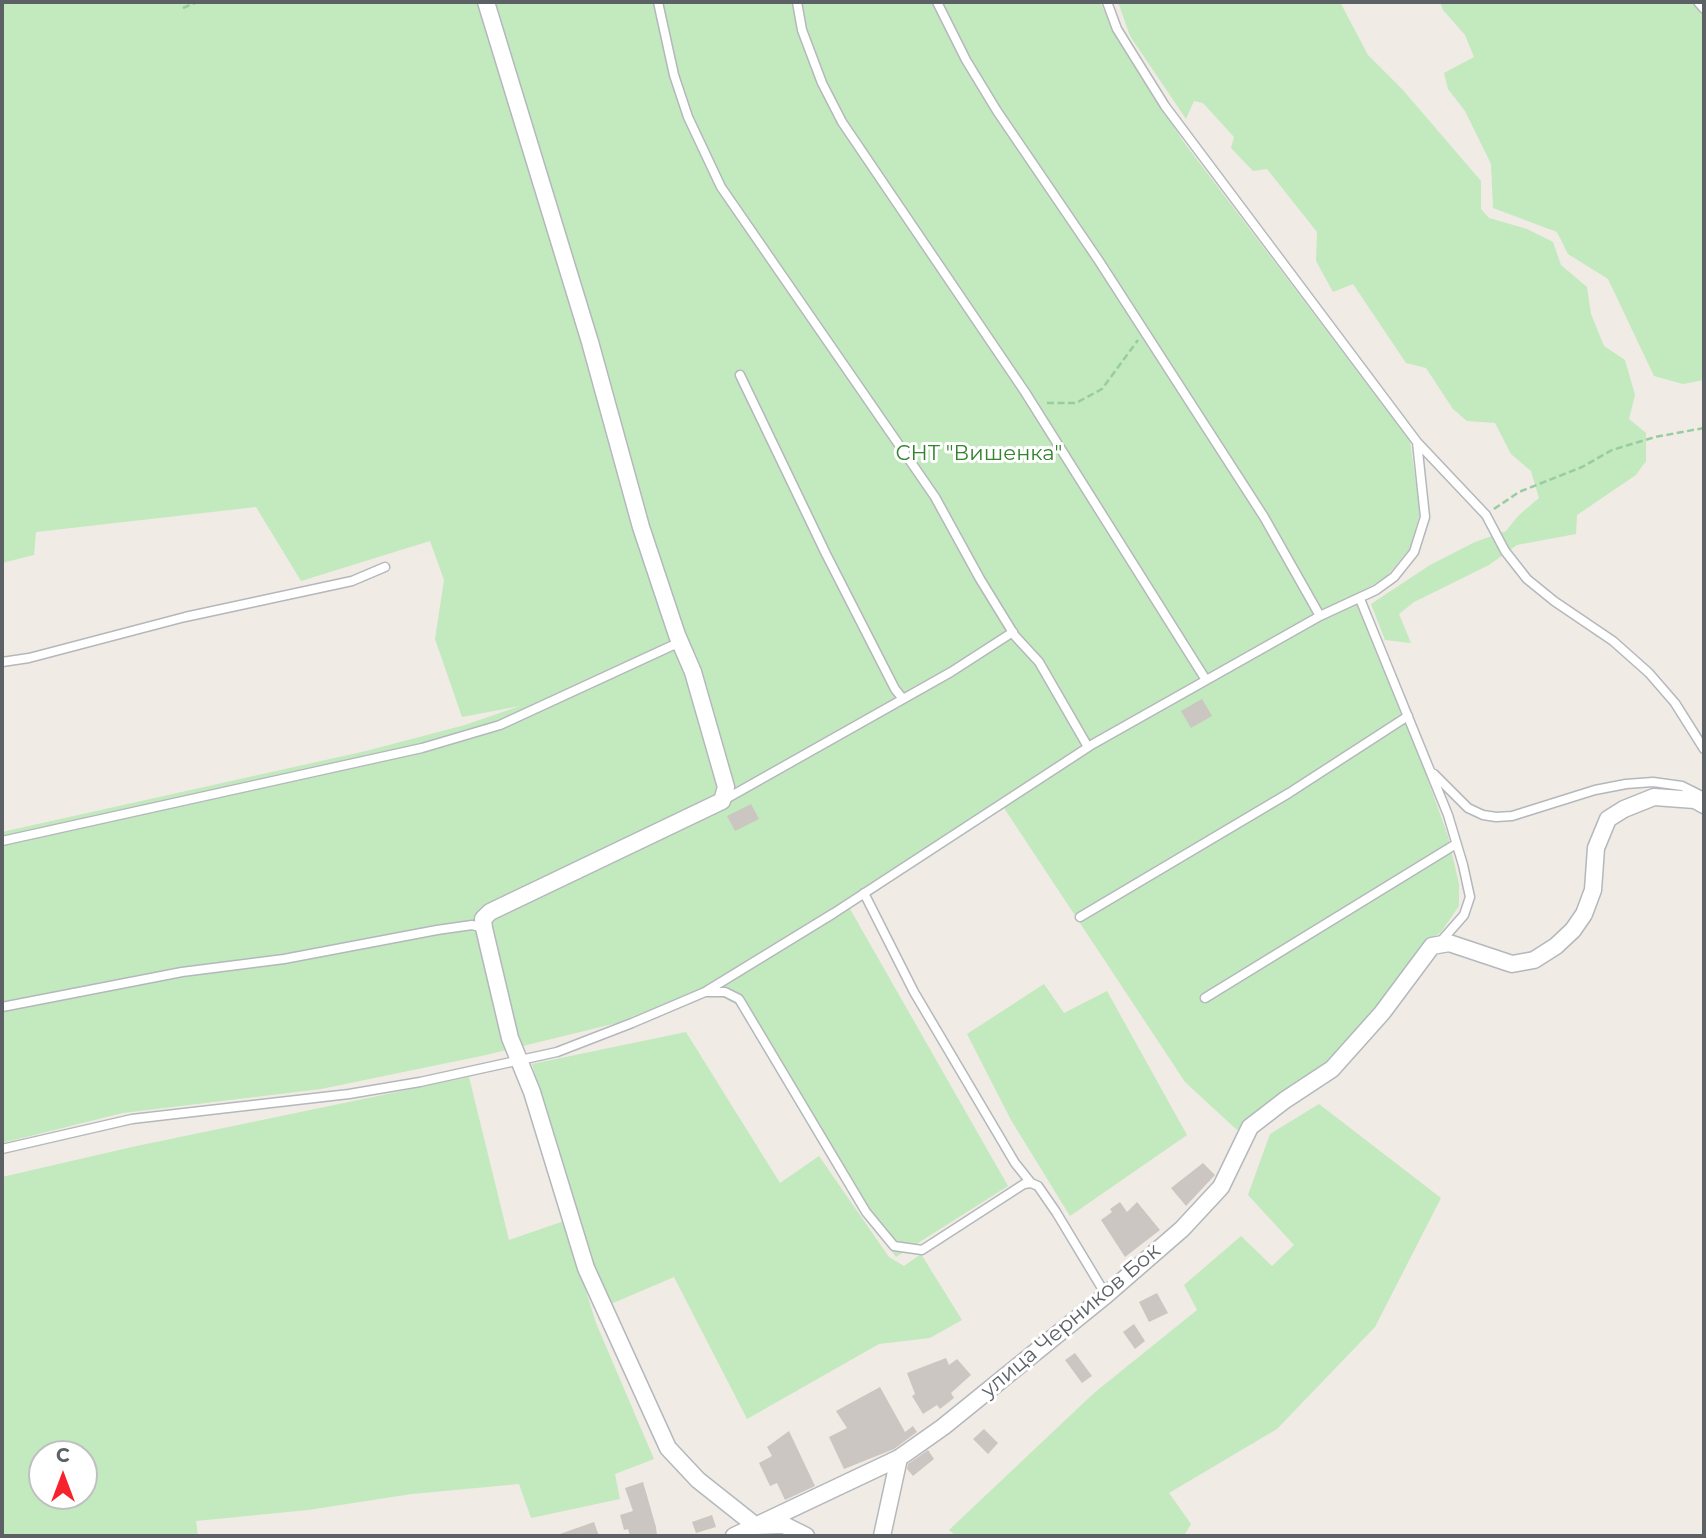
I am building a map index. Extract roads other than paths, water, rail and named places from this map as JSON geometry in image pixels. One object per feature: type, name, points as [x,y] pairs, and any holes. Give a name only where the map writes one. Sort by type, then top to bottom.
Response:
[{"type":"street","points":[[486,2],[590,342],[640,527],[693,672],[726,787],[722,801],[490,912],[484,919],[484,928],[518,1060],[532,1092],[586,1268],[668,1448],[698,1480],[757,1526],[784,1524],[806,1536]]},
{"type":"street","points":[[1432,946],[1449,943],[1512,964],[1534,960],[1556,946],[1573,930],[1584,914],[1593,890],[1595,848],[1600,831],[1608,819],[1630,806],[1654,797],[1695,800],[1704,805]]},
{"type":"street","name":"улица Черников Бок","points":[[734,1536],[899,1458],[1023,1364],[1106,1295],[1182,1228],[1231,1172],[1251,1127],[1284,1100],[1332,1069],[1382,1013],[1432,946]]},
{"type":"street","points":[[882,1536],[899,1458]]},
{"type":"lane","points":[[659,2],[674,75],[688,117],[721,187],[935,497],[1013,632],[1039,662],[1088,747]]},
{"type":"lane","points":[[797,2],[802,30],[842,122],[1026,392],[1206,680]]},
{"type":"lane","points":[[937,2],[966,60],[997,111],[1264,517],[1320,616]]},
{"type":"lane","points":[[1107,2],[1117,29],[1165,106],[1417,442],[1486,515],[1505,551],[1527,579],[1613,641],[1649,673],[1675,703],[1704,749]]},
{"type":"lane","points":[[1698,2],[1704,9]]},
{"type":"lane","points":[[740,375],[858,617],[895,689],[903,699]]},
{"type":"lane","points":[[2,1149],[132,1119],[349,1094],[557,1052],[705,992],[864,893],[1088,747],[1394,577],[1414,552],[1425,517],[1417,442]]},
{"type":"lane","points":[[2,662],[29,658],[185,617],[352,581],[385,567]]},
{"type":"lane","points":[[1360,598],[1457,844],[1470,897],[1464,915],[1447,936],[1432,946]]},
{"type":"lane","points":[[722,801],[903,699],[1013,632]]},
{"type":"lane","points":[[2,841],[422,748],[500,724],[680,642]]},
{"type":"lane","points":[[1080,917],[1289,793],[1408,716]]},
{"type":"lane","points":[[1429,769],[1468,808],[1496,817],[1512,816],[1595,790],[1626,784],[1653,782],[1682,786],[1704,797]]},
{"type":"lane","points":[[1205,998],[1457,844]]},
{"type":"lane","points":[[864,893],[920,1003],[1015,1163],[1031,1183],[1038,1186],[1056,1212],[1106,1295]]},
{"type":"lane","points":[[2,1007],[182,972],[284,959],[448,928],[472,925],[484,928]]},
{"type":"lane","points":[[705,992],[725,992],[739,999],[866,1212],[894,1245],[922,1250],[1024,1184],[1031,1183]]},
{"type":"park label","name":"СНТ \"Вишенка\"","points":[[979,454]]}]
